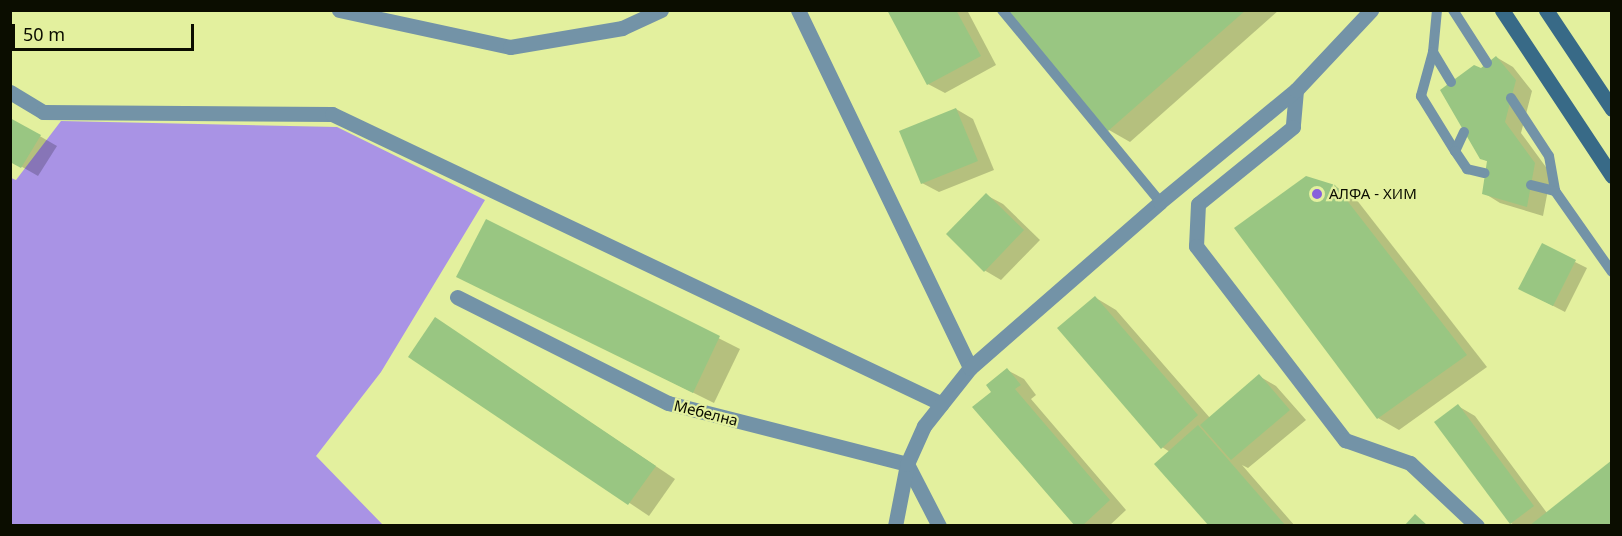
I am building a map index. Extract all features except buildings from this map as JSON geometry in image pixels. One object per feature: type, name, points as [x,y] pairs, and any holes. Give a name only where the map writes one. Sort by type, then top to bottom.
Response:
[{"type":"street","points":[[339,10],[510,47],[622,28],[661,10]]},
{"type":"street","points":[[798,10],[970,368]]},
{"type":"street","points":[[895,525],[907,464],[924,426],[970,368],[1160,202],[1296,90],[1371,10]]},
{"type":"street","points":[[1502,10],[1611,176]]},
{"type":"street","points":[[1546,10],[1611,109]]},
{"type":"street","points":[[1296,90],[1293,127],[1198,204],[1196,246],[1345,440],[1410,463],[1477,525]]},
{"type":"street","points":[[10,92],[43,112],[332,114],[942,404]]},
{"type":"street","name":"Мебелна","points":[[457,297],[668,404],[907,464]]},
{"type":"street","points":[[907,464],[939,525]]},
{"type":"lane","points":[[1002,10],[1160,202]]},
{"type":"lane","points":[[1437,10],[1433,52],[1420,96],[1467,169],[1485,173]]},
{"type":"lane","points":[[1453,10],[1487,63]]},
{"type":"lane","points":[[1433,52],[1451,82]]},
{"type":"lane","points":[[1511,98],[1549,156],[1555,191],[1611,272]]},
{"type":"lane","points":[[1455,152],[1464,132]]},
{"type":"lane","points":[[1531,185],[1555,191]]},
{"type":"shaded area","points":[[61,121],[337,127],[485,200],[381,372],[316,456],[383,525],[11,525],[11,178],[16,180]]},
{"type":"place","name":"АЛФА - ХИМ","points":[[1317,194]]}]
